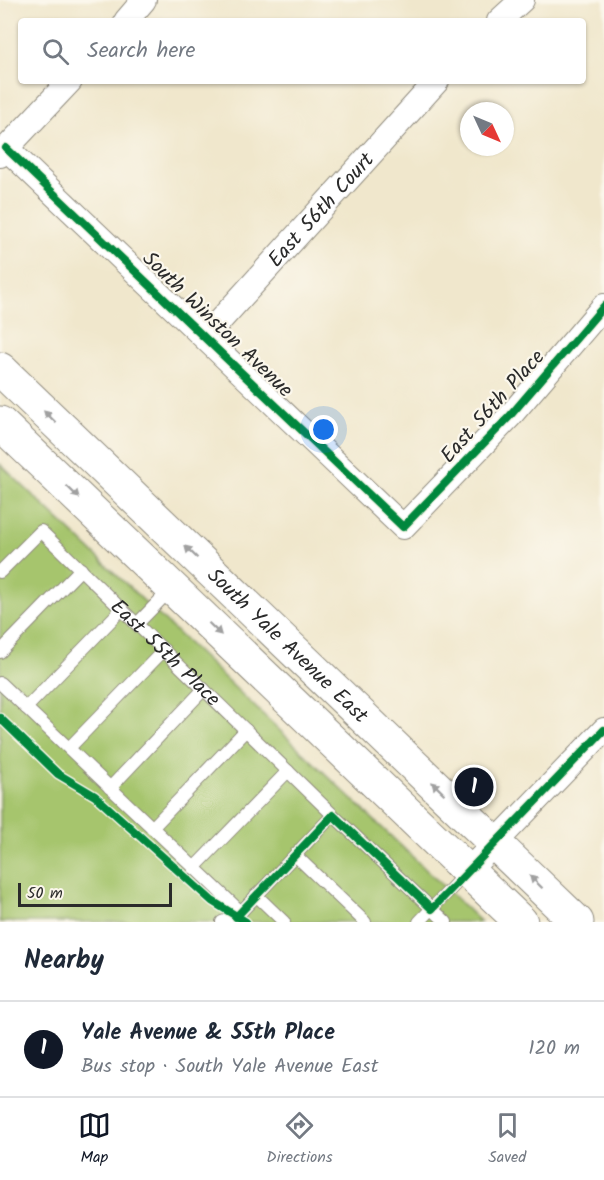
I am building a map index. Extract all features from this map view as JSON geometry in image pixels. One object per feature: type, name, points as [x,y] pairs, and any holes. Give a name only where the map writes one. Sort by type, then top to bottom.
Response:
[{"type":"main road","name":"South Yale Avenue East","points":[[0,369],[577,922]]},
{"type":"main road","name":"South Yale Avenue East","points":[[0,423],[521,922]]},
{"type":"street","points":[[129,18],[144,0]]},
{"type":"street","points":[[502,18],[522,0]]},
{"type":"street","points":[[3,151],[67,84]]},
{"type":"street","name":"East 56th Court","points":[[205,337],[433,84]]},
{"type":"street","name":"South Winston Avenue","points":[[3,151],[205,337],[403,527]]},
{"type":"street","name":"East 56th Place","points":[[403,527],[509,417],[604,306]]},
{"type":"street","points":[[468,871],[604,730]]},
{"type":"lane","name":"East 55th Place","points":[[0,573],[41,531],[446,922]]},
{"type":"lane","points":[[0,652],[81,569]]},
{"type":"lane","points":[[137,624],[172,588]]},
{"type":"lane","points":[[26,708],[122,609]]},
{"type":"lane","points":[[69,748],[164,650]]},
{"type":"lane","points":[[0,683],[241,912]]},
{"type":"lane","points":[[110,788],[204,689]]},
{"type":"lane","points":[[152,828],[246,730]]},
{"type":"lane","points":[[194,868],[288,771]]},
{"type":"lane","points":[[222,922],[236,917],[333,815]]},
{"type":"lane","points":[[295,855],[365,922]]},
{"type":"lane","points":[[419,922],[468,871]]},
{"type":"lane","points":[[256,895],[285,922]]},
{"type":"green space","points":[[0,464],[481,922],[0,922]]},
{"type":"cycle path","points":[[6,148],[403,527],[509,417],[604,306]]},
{"type":"cycle path","points":[[0,718],[58,774],[95,796],[212,901],[246,922]]},
{"type":"cycle path","points":[[236,917],[333,815],[432,909],[604,730]]},
{"type":"place","name":"Yale Avenue & 55th Place","points":[[474,787]]}]
